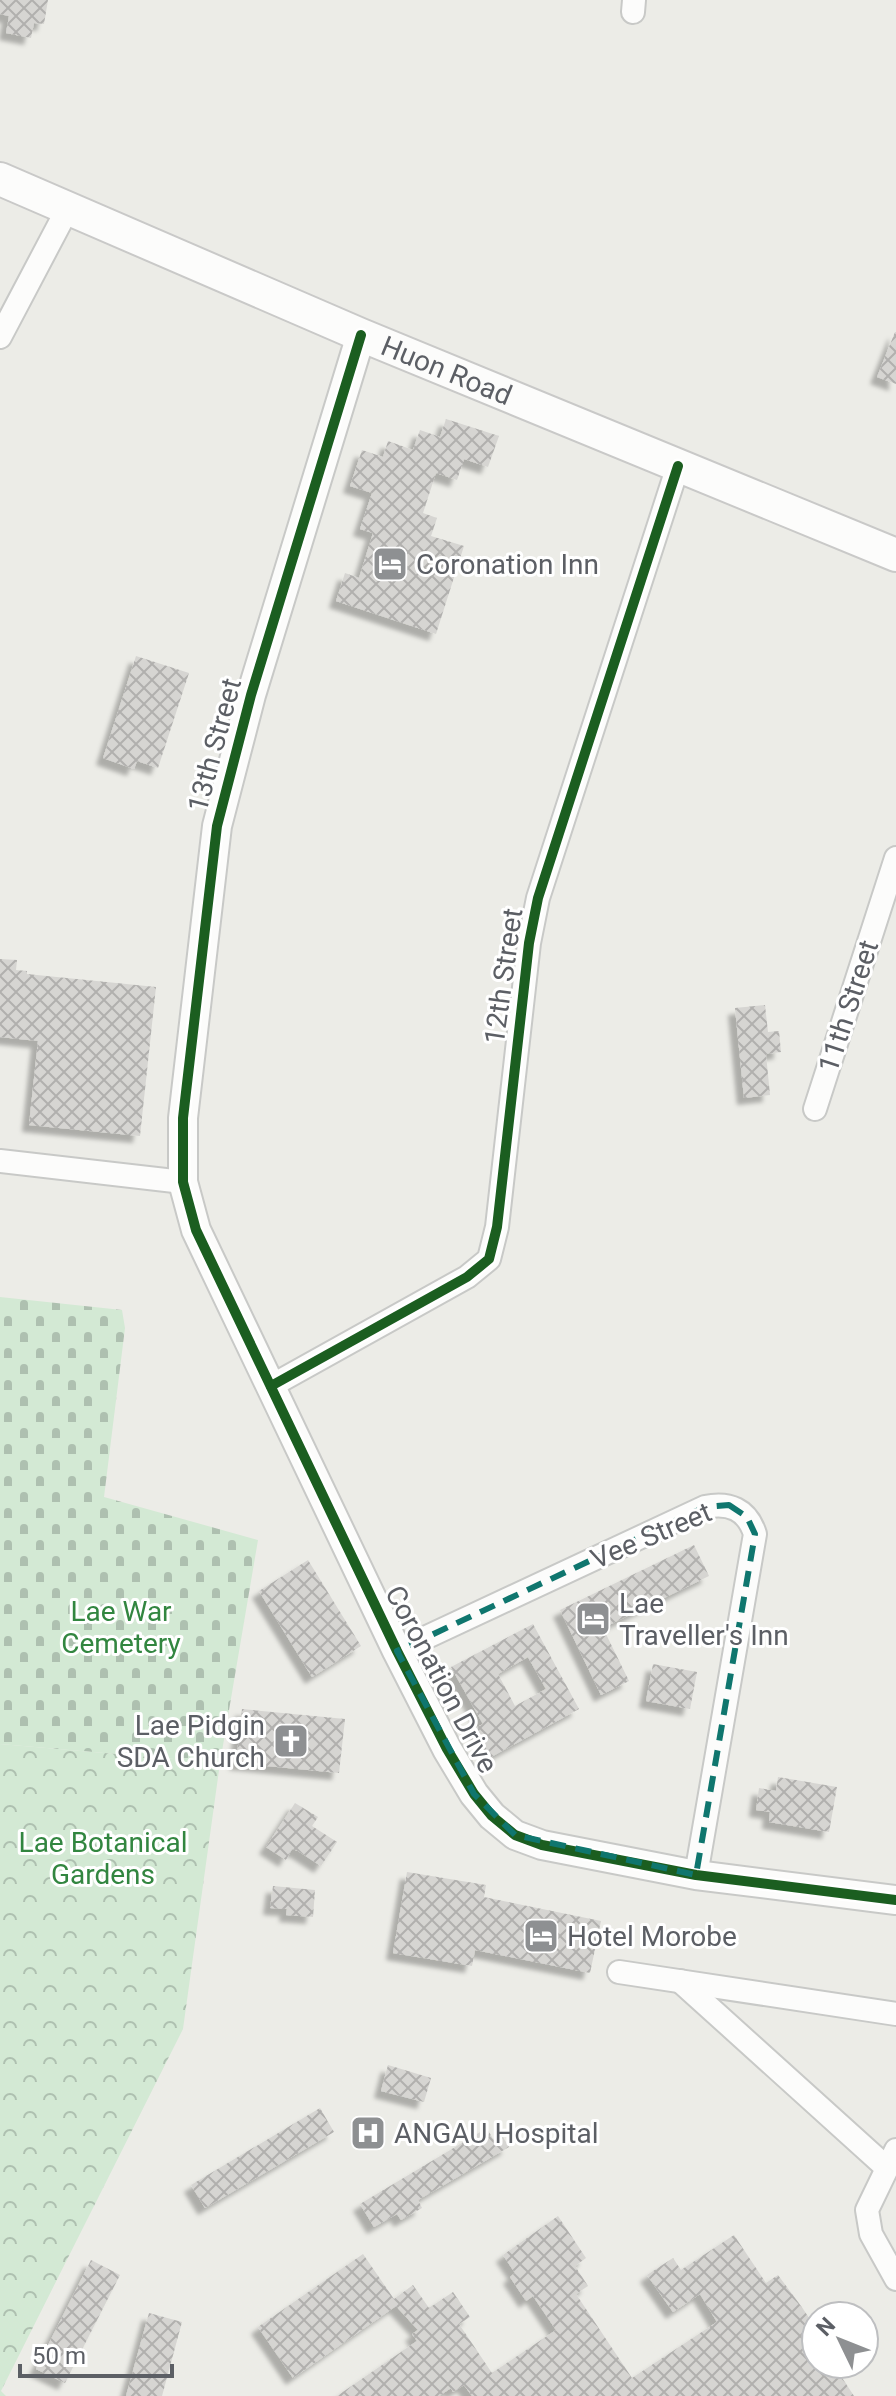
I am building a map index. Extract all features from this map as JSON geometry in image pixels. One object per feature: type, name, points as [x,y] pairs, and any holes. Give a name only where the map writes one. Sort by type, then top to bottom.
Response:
[{"type":"main road","name":"Huon Road","points":[[0,179],[361,335],[896,555]]},
{"type":"street","points":[[0,337],[68,208]]},
{"type":"street","name":"13th Street","points":[[183,1182],[183,1118],[217,826],[251,695],[361,335]]},
{"type":"street","name":"12th Street","points":[[271,1386],[467,1277],[489,1259],[497,1227],[529,943],[538,898],[678,466]]},
{"type":"street","name":"11th Street","points":[[815,1109],[896,858]]},
{"type":"street","points":[[0,1161],[183,1182]]},
{"type":"street","name":"Coronation Drive","points":[[183,1182],[196,1230],[397,1651],[447,1749],[474,1794],[492,1816],[515,1835],[542,1845],[696,1875],[896,1900]]},
{"type":"street","name":"Vee Street","points":[[397,1651],[705,1507],[719,1504],[738,1509],[747,1517],[755,1534],[696,1875]]},
{"type":"street","points":[[619,1972],[896,2014]]},
{"type":"street","points":[[680,1981],[891,2159],[867,2210],[871,2234],[896,2279]]},
{"type":"highlighted area","points":[[729,1505],[747,1517],[755,1534],[696,1875],[515,1835],[474,1794],[397,1651],[705,1507]]},
{"type":"green space","name":"Lae War Cemetery","points":[[0,1297],[122,1310],[125,1328],[104,1497],[258,1540],[220,1763],[0,1744]]},
{"type":"green space","name":"Lae Botanical Gardens","points":[[0,1744],[220,1763],[183,2029],[1,2391],[6,2396],[0,2396]]},
{"type":"building","points":[[0,0],[48,0],[44,24],[34,23],[31,38],[6,33],[9,16],[0,14]]},
{"type":"building","points":[[896,332],[896,384],[877,377]]},
{"type":"building","points":[[446,419],[499,436],[488,467],[464,459],[457,480],[436,473],[423,513],[437,518],[431,536],[464,546],[436,634],[336,601],[345,573],[359,578],[373,533],[360,529],[372,493],[350,486],[362,450],[383,457],[388,441],[413,450],[420,430],[440,437]]},
{"type":"building","points":[[136,656],[189,673],[158,768],[137,761],[134,769],[103,758]]},
{"type":"building","points":[[0,959],[17,960],[16,970],[27,971],[27,974],[156,987],[140,1136],[29,1125],[38,1041],[0,1037]]},
{"type":"building","points":[[765,1005],[768,1032],[779,1031],[781,1052],[766,1054],[770,1095],[744,1098],[735,1008]]},
{"type":"building","name":"Lae Traveller's Inn","points":[[694,1545],[709,1576],[603,1628],[629,1681],[601,1695],[560,1610]]},
{"type":"building","points":[[308,1560],[361,1646],[312,1677],[259,1591]]},
{"type":"building","points":[[533,1624],[579,1709],[491,1757],[475,1728],[483,1724],[451,1667]],"holes":[[[528,1657],[546,1689],[515,1706],[498,1674]]]},
{"type":"building","name":"Lae Traveller's Inn","points":[[653,1664],[697,1672],[690,1709],[646,1701]]},
{"type":"building","name":"Lae Pidgin SDA Church","points":[[242,1709],[345,1719],[339,1773],[236,1763]]},
{"type":"building","points":[[778,1777],[837,1787],[829,1832],[769,1822],[770,1812],[756,1810],[759,1788],[776,1791]]},
{"type":"building","points":[[295,1803],[318,1817],[312,1826],[337,1842],[321,1866],[298,1851],[292,1849],[286,1860],[266,1847]]},
{"type":"building","points":[[407,1872],[486,1885],[484,1897],[601,1921],[590,1973],[475,1950],[472,1966],[393,1953]]},
{"type":"building","points":[[273,1886],[315,1890],[313,1917],[286,1915],[287,1909],[270,1908]]},
{"type":"building","points":[[388,2065],[431,2078],[424,2102],[381,2091]]},
{"type":"building","points":[[320,2108],[334,2132],[205,2208],[191,2185]]},
{"type":"building","points":[[487,2128],[493,2139],[501,2134],[509,2147],[418,2200],[422,2208],[401,2220],[397,2214],[374,2227],[360,2204]]},
{"type":"building","points":[[558,2216],[586,2258],[575,2266],[588,2286],[576,2294],[632,2378],[717,2322],[700,2294],[673,2312],[647,2275],[673,2258],[681,2270],[734,2235],[766,2283],[778,2275],[800,2305],[800,2380],[844,2380],[854,2396],[472,2396],[464,2385],[453,2392],[451,2388],[439,2396],[337,2396],[417,2341],[412,2334],[418,2330],[396,2306],[293,2378],[258,2327],[363,2254],[394,2299],[413,2285],[429,2308],[453,2292],[470,2317],[459,2324],[492,2373],[556,2330],[533,2296],[526,2301],[510,2277],[515,2273],[503,2255]]},
{"type":"building","points":[[91,2260],[120,2275],[65,2383],[36,2369]]},
{"type":"building","points":[[149,2313],[182,2322],[162,2396],[126,2396]]},
{"type":"cycle path","points":[[361,335],[251,695],[217,826],[183,1118],[183,1182],[196,1230],[397,1651],[447,1749],[474,1794],[492,1816],[515,1835],[542,1845],[696,1875],[896,1900]]},
{"type":"cycle path","points":[[271,1386],[467,1277],[489,1259],[497,1227],[529,943],[538,898],[678,466]]},
{"type":"place","name":"Coronation Inn","points":[[390,564]]},
{"type":"place","name":"Lae Traveller's Inn","points":[[593,1619]]},
{"type":"place","name":"Lae Pidgin SDA Church","points":[[291,1741]]},
{"type":"place","name":"Hotel Morobe","points":[[541,1936]]},
{"type":"place","name":"ANGAU Hospital","points":[[368,2133]]}]
